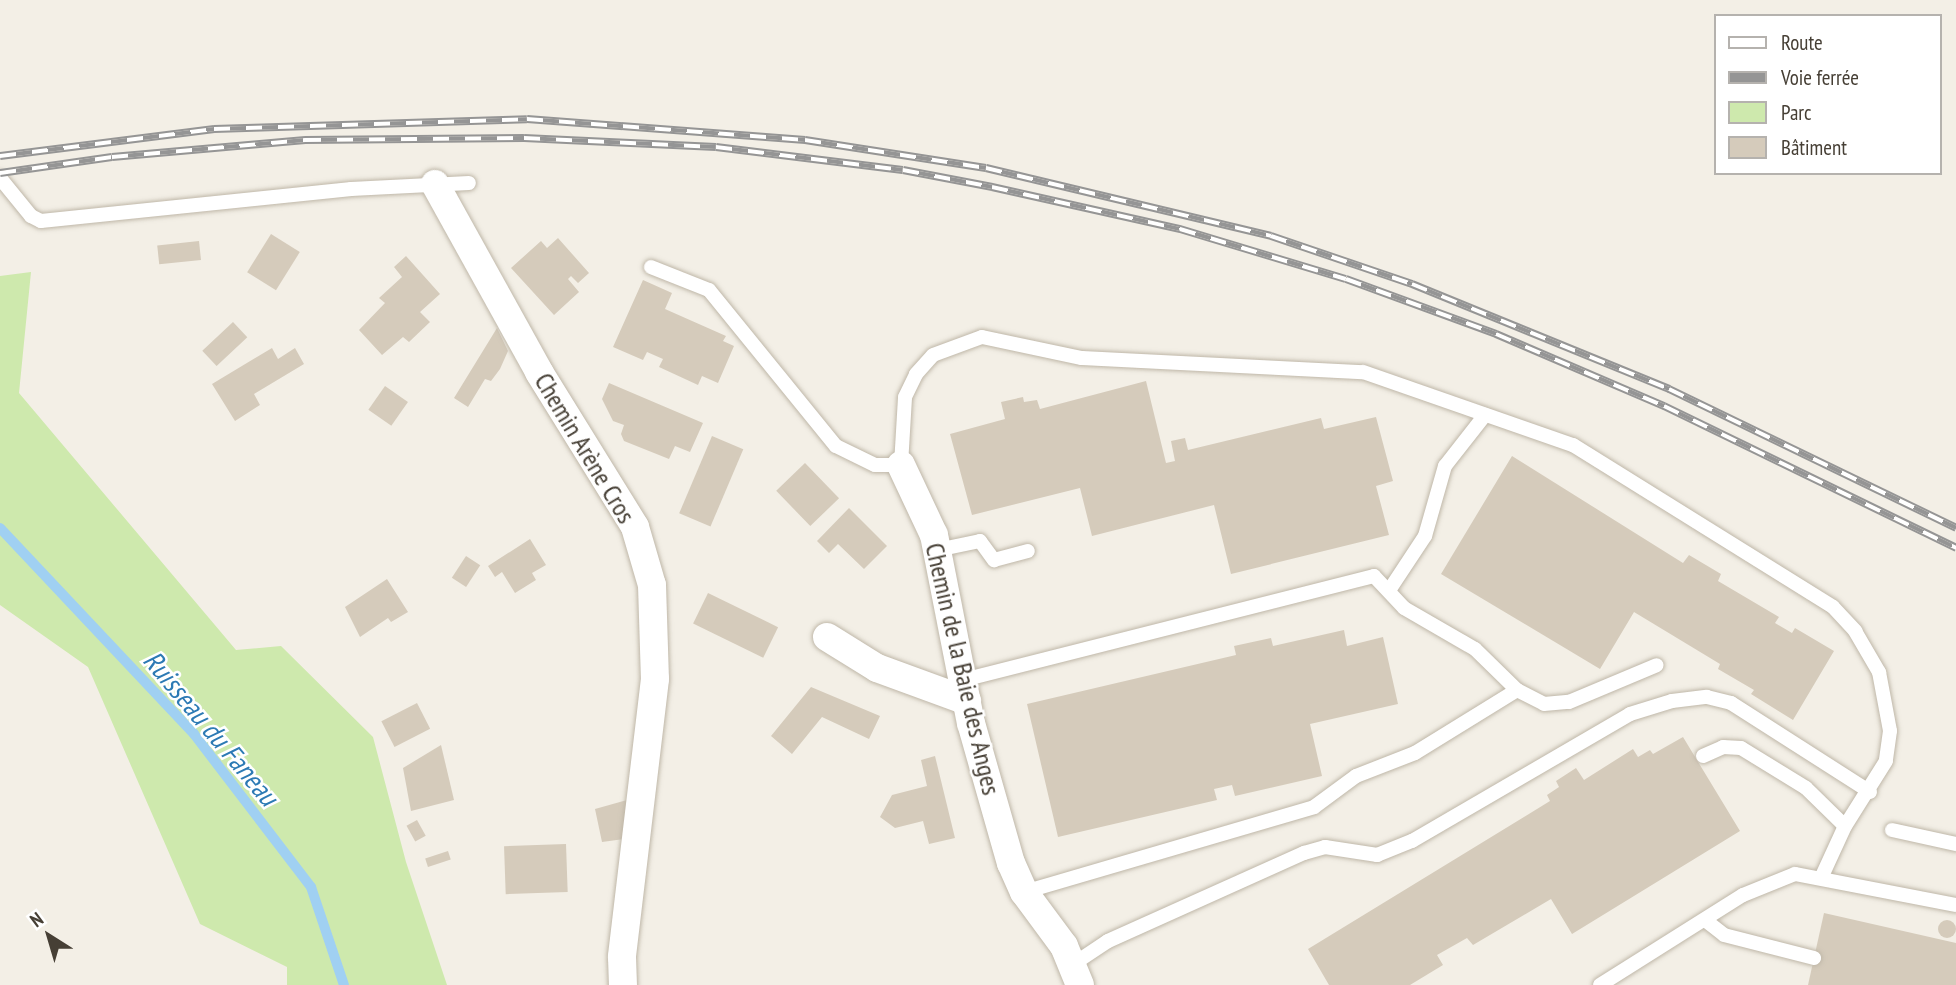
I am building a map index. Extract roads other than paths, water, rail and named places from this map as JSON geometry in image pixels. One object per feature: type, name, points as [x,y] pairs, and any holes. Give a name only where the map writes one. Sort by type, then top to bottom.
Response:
[{"type":"street","name":"Chemin Arène Cros","points":[[435,184],[538,372],[635,527],[652,585],[655,680],[622,957],[623,985]]},
{"type":"street","name":"Chemin de la Baie des Anges","points":[[901,465],[937,550],[965,690],[1011,863],[1024,892],[1076,975]]},
{"type":"street","points":[[828,637],[877,668],[965,690]]},
{"type":"lane","points":[[0,178],[31,216],[41,220],[469,183]]},
{"type":"lane","points":[[651,267],[709,290],[836,446],[875,466],[901,465],[905,397],[916,374],[933,355],[958,342],[982,337],[1082,358],[1363,372],[1573,445],[1833,607],[1855,631],[1879,672],[1890,731],[1886,761],[1870,792],[1844,826],[1822,876]]},
{"type":"lane","points":[[1390,589],[1425,536],[1445,466],[1485,415]]},
{"type":"lane","points":[[937,550],[980,541],[994,560],[1028,551]]},
{"type":"lane","points":[[965,690],[1362,576],[1374,576],[1390,589],[1404,608],[1475,649],[1517,690],[1544,704],[1569,702],[1657,665]]},
{"type":"lane","points":[[1024,892],[1314,807],[1356,776],[1415,753],[1517,690]]},
{"type":"lane","points":[[1076,975],[1108,941],[1304,853],[1325,847],[1377,855],[1412,841],[1630,714],[1672,701],[1707,697],[1731,703],[1870,792]]},
{"type":"lane","points":[[1703,756],[1723,747],[1741,748],[1807,788],[1844,826]]},
{"type":"lane","points":[[1892,830],[1956,844]]},
{"type":"lane","points":[[1600,985],[1772,880],[1795,874],[1822,876],[1956,905]]},
{"type":"lane","points":[[1705,920],[1724,935],[1814,958]]},
{"type":"waterway","name":"Ruisseau du Faneau","points":[[0,528],[194,734],[311,887],[344,985]]},
{"type":"railway","points":[[0,156],[214,129],[527,119],[805,140],[986,168],[1271,236],[1412,284],[1669,389],[1956,528]]},
{"type":"railway","points":[[0,173],[112,157],[305,140],[524,138],[716,147],[903,170],[992,187],[1180,229],[1346,279],[1496,334],[1664,406],[1956,548]]}]
